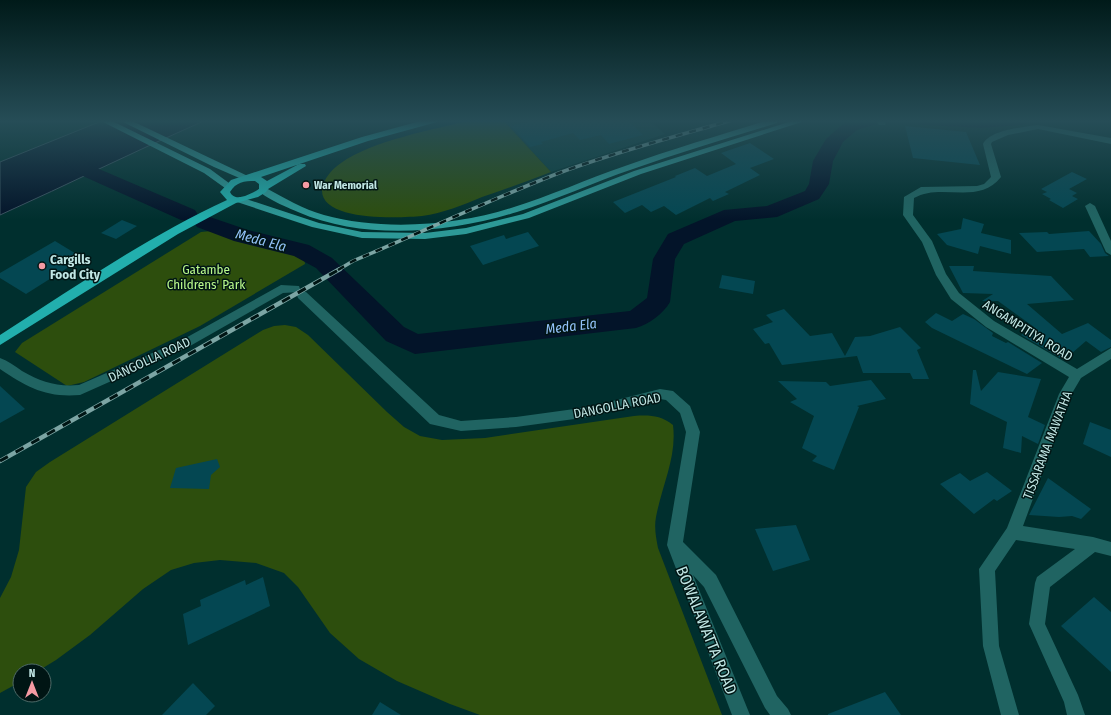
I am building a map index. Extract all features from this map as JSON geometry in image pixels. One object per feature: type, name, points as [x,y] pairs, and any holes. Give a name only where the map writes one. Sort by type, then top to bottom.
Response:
[{"type":"highway","points":[[205,214],[233,182],[324,153]]},
{"type":"highway","points":[[0,341],[91,282],[205,214],[238,200],[249,198],[326,153]]},
{"type":"highway","points":[[249,178],[262,180],[264,188]]},
{"type":"highway","points":[[226,189],[226,195],[238,200]]},
{"type":"main road","points":[[172,153],[207,171],[226,189]]},
{"type":"main road","points":[[192,153],[249,178]]},
{"type":"main road","points":[[264,188],[306,212],[342,222],[395,226],[461,223],[515,210],[628,167],[671,153]]},
{"type":"main road","points":[[238,200],[313,225],[343,232],[392,236],[451,234],[489,227],[522,217],[614,181],[695,153]]},
{"type":"street","name":"ANGAMPITIYA ROAD","points":[[989,153],[996,176],[987,186],[978,189],[921,190],[909,197],[908,215],[927,241],[941,275],[955,296],[990,324],[1077,375]]},
{"type":"street","points":[[1090,206],[1111,252]]},
{"type":"street","name":"DANGOLLA ROAD","points":[[0,362],[32,382],[50,390],[66,392],[80,390],[186,343],[280,289],[299,292],[435,420],[461,426],[516,422],[589,412],[660,394],[669,395],[685,410],[692,432],[675,545]]},
{"type":"street","name":"TISSARAMA MAWATHA","points":[[1014,532],[1064,394],[1077,375],[1111,353]]},
{"type":"street","points":[[1010,715],[991,646],[987,570],[1014,532],[1093,544],[1111,549]]},
{"type":"street","points":[[1076,715],[1072,701],[1037,624],[1043,583],[1093,544]]},
{"type":"street","points":[[675,545],[710,581],[771,702],[782,715]]},
{"type":"street","name":"BOWALAWATTA ROAD","points":[[675,545],[741,715]]},
{"type":"shaded area","points":[[21,153],[132,153],[0,215],[0,162]]},
{"type":"shaded area","points":[[534,153],[607,153],[551,172]]},
{"type":"green space","points":[[358,153],[534,153],[551,172],[438,213],[422,216],[397,217],[363,216],[347,213],[334,208],[325,200],[322,190],[326,178],[331,171]]},
{"type":"green space","name":"Gatambe Childrens' Park","points":[[211,231],[304,257],[305,264],[200,326],[84,382],[67,386],[15,352],[22,343],[201,232]]},
{"type":"green space","points":[[285,325],[296,327],[308,335],[387,412],[404,427],[420,436],[442,440],[485,438],[634,416],[659,417],[673,425],[674,437],[671,460],[655,521],[658,548],[722,715],[480,715],[397,681],[359,659],[330,633],[298,587],[284,573],[256,563],[220,560],[194,563],[171,570],[143,589],[90,635],[51,663],[12,663],[12,686],[0,693],[0,598],[11,577],[19,550],[26,487],[36,472],[263,330],[274,326]]},
{"type":"building","points":[[722,153],[766,153],[774,159],[750,168],[760,175],[725,192],[729,194],[713,201],[710,198],[676,215],[664,206],[651,212],[642,205],[625,213],[613,202],[695,168],[707,176],[736,164]]},
{"type":"building","points":[[912,153],[975,153],[980,165],[913,158]]},
{"type":"building","points":[[1072,172],[1087,179],[1069,189],[1077,193],[1072,196],[1078,199],[1063,208],[1042,194],[1047,192],[1041,189]]},
{"type":"building","points":[[963,218],[984,224],[981,233],[1011,240],[1011,254],[980,246],[978,254],[947,245],[937,234],[961,229]]},
{"type":"building","points":[[122,220],[137,226],[116,239],[101,233]]},
{"type":"building","points":[[1089,231],[1101,244],[1105,253],[1109,256],[1090,257],[1084,249],[1037,252],[1019,233],[1047,232],[1049,234]]},
{"type":"building","points":[[528,232],[539,246],[483,265],[470,246],[504,235],[506,239]]},
{"type":"building","name":"Cargills Food City","points":[[55,241],[83,258],[26,294],[0,278],[0,273]]},
{"type":"building","points":[[949,266],[974,266],[973,271],[1051,276],[1074,300],[1027,304],[1062,334],[1088,323],[1111,340],[1111,347],[1101,352],[1086,341],[1064,360],[1021,335],[1034,327],[998,301],[982,301],[993,294],[963,293]]},
{"type":"building","points":[[722,275],[755,281],[753,294],[719,288]]},
{"type":"building","points":[[784,309],[810,336],[832,333],[845,356],[855,337],[870,336],[900,327],[921,348],[917,350],[929,379],[913,379],[910,373],[863,373],[857,356],[782,365],[769,343],[765,344],[753,329],[773,322],[766,315]]},
{"type":"building","points":[[936,313],[952,321],[963,314],[974,319],[993,333],[992,336],[1006,343],[1008,342],[1042,363],[1027,374],[932,328],[925,322]]},
{"type":"building","points":[[973,370],[976,370],[981,391],[998,372],[1041,379],[1028,417],[1045,425],[1038,444],[1022,436],[1021,453],[1003,448],[1007,422],[970,404]]},
{"type":"building","points":[[871,380],[886,399],[857,406],[859,407],[834,470],[812,461],[817,456],[802,448],[814,416],[790,402],[797,399],[778,381],[826,382],[830,386]]},
{"type":"building","points":[[0,386],[25,409],[0,423]]},
{"type":"building","points":[[1090,422],[1111,430],[1111,457],[1083,444]]},
{"type":"building","points":[[217,459],[220,467],[211,475],[209,489],[170,488],[176,468]]},
{"type":"building","points":[[987,472],[1012,491],[997,501],[994,499],[974,514],[940,484],[960,473],[970,481]]},
{"type":"building","points":[[1048,478],[1091,509],[1081,519],[1072,516],[1059,517],[1029,515]]},
{"type":"building","points":[[796,525],[810,560],[773,571],[755,529]]},
{"type":"building","points":[[263,577],[270,606],[188,645],[183,614],[201,606],[200,600],[245,580],[246,585]]},
{"type":"building","points":[[1094,597],[1111,612],[1111,672],[1061,626]]},
{"type":"building","points":[[193,683],[215,706],[206,715],[162,715]]},
{"type":"building","points":[[885,692],[901,715],[828,715],[828,714]]},
{"type":"building","points":[[380,702],[401,715],[372,715]]},
{"type":"waterway","name":"Meda Ela","points":[[204,222],[242,236],[301,250],[324,263],[395,334],[415,344],[636,319],[658,302],[664,259],[676,239],[731,215],[770,212],[812,195],[819,184],[823,161],[827,153]]},
{"type":"waterway","name":"Meda Ela","points":[[70,156],[81,167],[92,173],[188,215]]},
{"type":"railway","points":[[338,270],[353,261],[507,194],[580,165],[616,153]]},
{"type":"railway","points":[[0,461],[340,269]]},
{"type":"place","name":"War Memorial","points":[[306,185]]},
{"type":"place","name":"Cargills Food City","points":[[42,266]]}]
